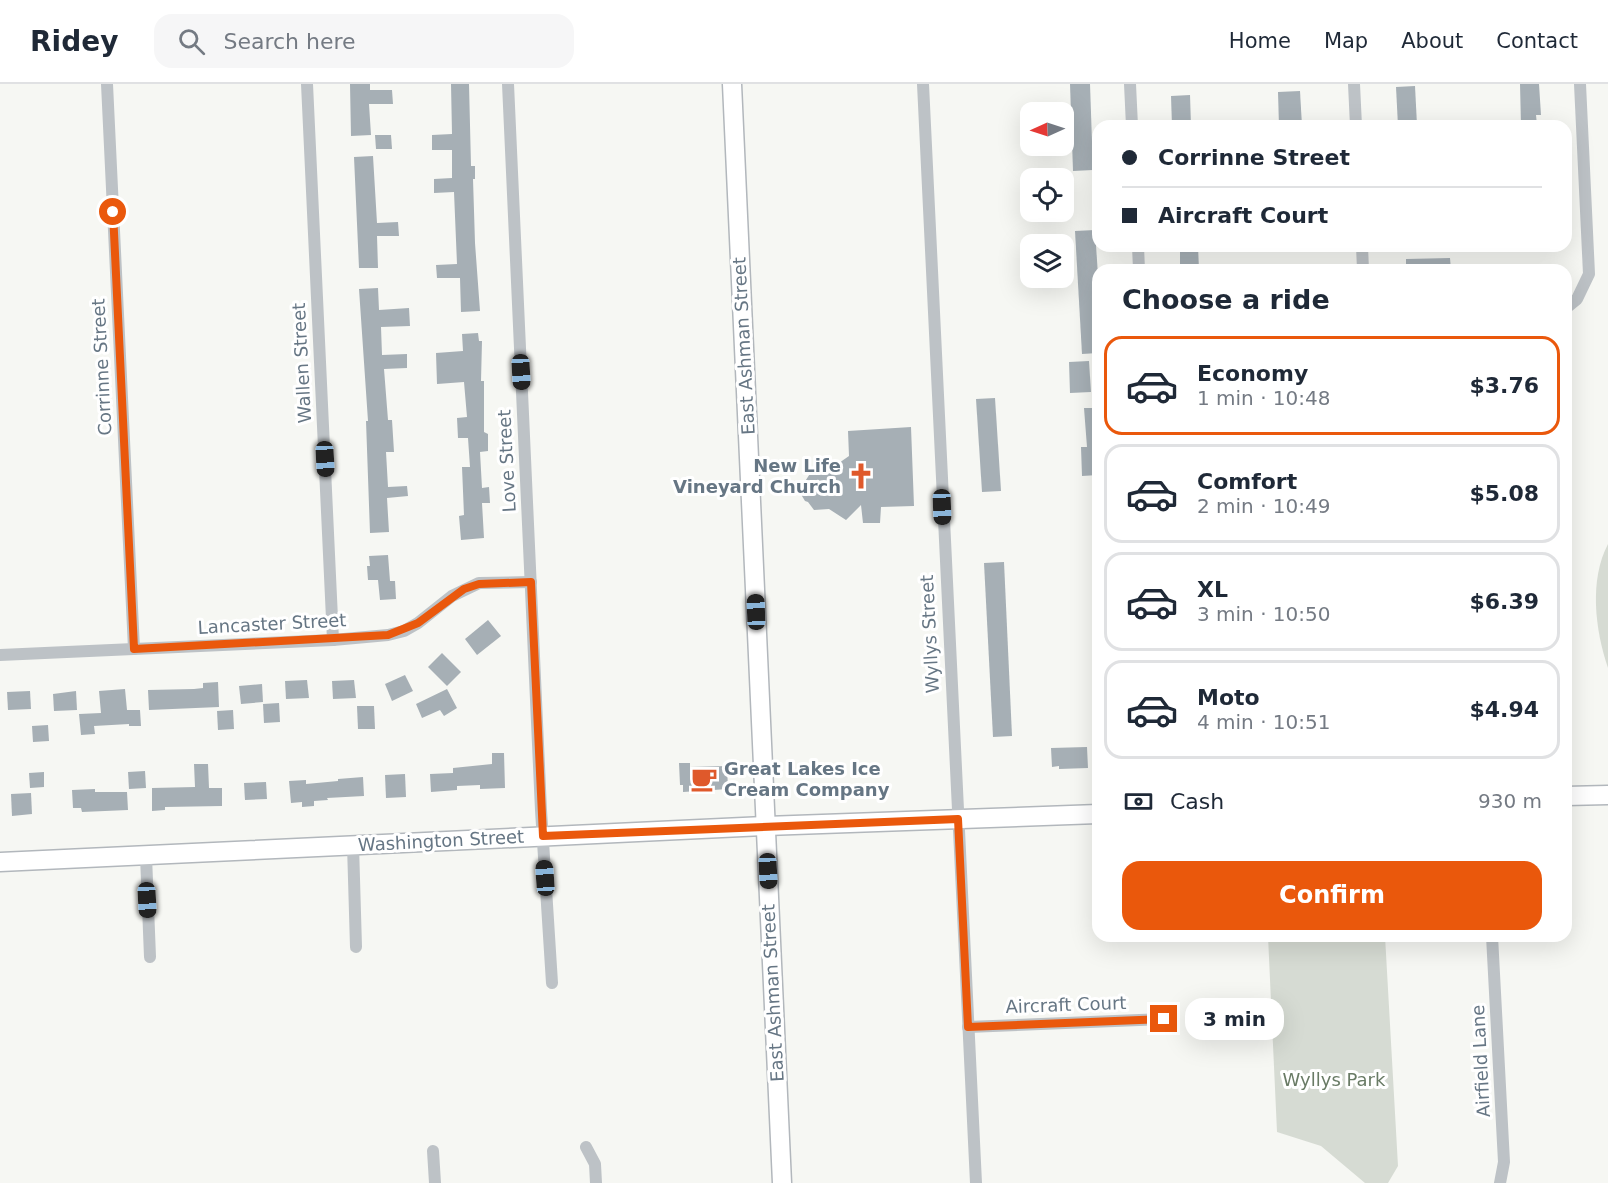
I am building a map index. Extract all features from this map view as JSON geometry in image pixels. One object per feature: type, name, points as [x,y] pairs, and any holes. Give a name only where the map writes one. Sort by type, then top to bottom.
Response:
[{"type":"street","name":"Corrinne Street","points":[[107,84],[134,649]]},
{"type":"street","name":"Wallen Street","points":[[307,84],[333,640]]},
{"type":"street","name":"Love Street","points":[[508,84],[543,836],[552,983]]},
{"type":"street","name":"East Ashman Street","points":[[732,84],[782,1183]]},
{"type":"street","name":"Wyllys Street","points":[[923,84],[976,1183]]},
{"type":"street","points":[[1130,84],[1132,120]]},
{"type":"street","points":[[1354,84],[1356,120]]},
{"type":"street","points":[[1572,304],[1577,300],[1589,274],[1580,84]]},
{"type":"street","name":"Lancaster Street","points":[[0,655],[333,640],[388,635],[418,623],[452,596],[479,584],[531,582]]},
{"type":"street","points":[[1572,796],[1608,795]]},
{"type":"street","name":"Washington Street","points":[[0,862],[766,826],[1092,814]]},
{"type":"street","points":[[352,845],[356,947]]},
{"type":"street","points":[[146,856],[150,957]]},
{"type":"street","name":"Airfield Lane","points":[[1492,942],[1504,1162],[1500,1183]]},
{"type":"street","name":"Aircraft Court","points":[[968,1027],[1164,1019]]},
{"type":"street","points":[[586,1147],[595,1164],[596,1183]]},
{"type":"street","points":[[433,1151],[435,1183]]},
{"type":"green space","points":[[1608,544],[1608,668],[1597,622],[1596,589],[1602,558]]},
{"type":"green space","name":"Wyllys Park","points":[[1268,942],[1385,942],[1398,1166],[1388,1183],[1365,1183],[1321,1146],[1277,1132]]},
{"type":"building","points":[[350,84],[370,84],[370,90],[392,90],[393,104],[369,104],[371,135],[351,136]]},
{"type":"building","points":[[451,84],[469,84],[471,166],[475,166],[475,179],[473,179],[475,243],[480,311],[461,312],[460,278],[437,278],[436,265],[457,264],[454,192],[434,193],[434,179],[452,178],[452,150],[432,150],[432,135],[452,134]]},
{"type":"building","points":[[1070,84],[1090,84],[1092,170],[1074,171],[1073,168],[1074,102],[1071,102]]},
{"type":"building","points":[[1520,84],[1539,84],[1541,115],[1536,115],[1536,120],[1521,120]]},
{"type":"building","points":[[1415,86],[1417,120],[1398,120],[1396,87]]},
{"type":"building","points":[[1300,91],[1302,120],[1279,120],[1278,92]]},
{"type":"building","points":[[1190,95],[1191,120],[1172,120],[1171,96]]},
{"type":"building","points":[[375,135],[391,135],[392,149],[376,149]]},
{"type":"building","points":[[373,156],[377,223],[398,222],[399,236],[377,236],[378,268],[359,268],[354,157]]},
{"type":"building","points":[[1092,230],[1092,252],[1096,252],[1097,264],[1092,264],[1092,353],[1082,354],[1075,231]]},
{"type":"building","points":[[1180,252],[1198,252],[1199,264],[1180,264]]},
{"type":"building","points":[[1450,258],[1450,264],[1406,264],[1406,259]]},
{"type":"building","points":[[378,288],[379,310],[409,308],[410,326],[381,327],[382,355],[407,354],[407,368],[384,369],[388,420],[392,420],[394,452],[386,452],[388,487],[407,486],[408,496],[387,498],[389,532],[370,533],[366,421],[368,421],[359,289]]},
{"type":"building","points":[[478,333],[479,341],[482,341],[481,381],[484,381],[484,432],[488,434],[488,451],[480,452],[482,488],[489,487],[490,503],[482,503],[484,538],[461,540],[459,516],[464,515],[462,467],[470,467],[468,438],[458,438],[457,418],[467,417],[464,382],[437,384],[436,353],[463,351],[462,334]]},
{"type":"building","points":[[1089,361],[1091,392],[1070,393],[1069,362]]},
{"type":"building","points":[[995,398],[1001,491],[982,492],[976,399]]},
{"type":"building","points":[[1084,408],[1092,408],[1092,475],[1082,476],[1081,447],[1087,447]]},
{"type":"building","name":"New Life Vineyard Church","points":[[911,427],[914,506],[881,507],[880,523],[863,523],[861,505],[846,520],[829,509],[814,510],[805,501],[799,491],[811,472],[826,472],[849,456],[848,431]]},
{"type":"building","points":[[388,555],[390,581],[395,581],[396,599],[380,600],[378,580],[368,580],[367,566],[370,566],[369,556]]},
{"type":"building","points":[[1004,562],[1012,736],[993,737],[984,563]]},
{"type":"building","points":[[488,620],[501,636],[477,655],[465,639]]},
{"type":"building","points":[[442,653],[461,672],[447,686],[428,667]]},
{"type":"building","points":[[405,675],[413,691],[392,701],[385,684]]},
{"type":"building","points":[[307,680],[309,698],[286,699],[285,681]]},
{"type":"building","points":[[354,680],[356,698],[333,699],[332,681]]},
{"type":"building","points":[[218,682],[219,707],[149,710],[148,690],[203,688],[203,683]]},
{"type":"building","points":[[262,684],[263,702],[241,704],[239,686]]},
{"type":"building","points":[[125,689],[127,710],[140,710],[141,726],[129,726],[129,724],[94,726],[95,734],[81,735],[79,714],[101,713],[99,691]]},
{"type":"building","points":[[447,689],[457,708],[444,716],[440,710],[422,718],[416,704]]},
{"type":"building","points":[[30,691],[31,709],[8,710],[7,692]]},
{"type":"building","points":[[76,691],[77,710],[54,711],[53,694]]},
{"type":"building","points":[[279,703],[280,722],[264,723],[263,704]]},
{"type":"building","points":[[357,706],[374,706],[375,729],[358,729]]},
{"type":"building","points":[[233,710],[234,729],[218,730],[217,711]]},
{"type":"building","points":[[48,725],[49,741],[33,742],[32,726]]},
{"type":"building","points":[[1087,747],[1088,768],[1059,769],[1059,766],[1052,767],[1051,748]]},
{"type":"building","points":[[492,753],[504,753],[505,788],[480,789],[480,785],[457,786],[457,790],[431,792],[430,774],[453,773],[453,768],[492,764]]},
{"type":"building","name":"Great Lakes Ice Cream Company","points":[[679,763],[690,763],[690,767],[727,766],[728,789],[683,792],[683,785],[680,785]]},
{"type":"building","points":[[194,764],[208,764],[209,788],[222,788],[222,806],[165,807],[165,810],[152,811],[152,788],[195,787]]},
{"type":"building","points":[[145,771],[146,788],[129,789],[128,772]]},
{"type":"building","points":[[44,772],[44,787],[30,788],[29,773]]},
{"type":"building","points":[[405,774],[406,797],[386,798],[385,775]]},
{"type":"building","points":[[363,777],[364,796],[327,798],[328,800],[314,801],[314,806],[302,807],[302,802],[291,803],[289,781],[306,780],[306,784]]},
{"type":"building","points":[[266,782],[267,799],[245,800],[244,783]]},
{"type":"building","points":[[95,789],[95,792],[127,792],[128,810],[82,812],[81,808],[73,808],[72,790]]},
{"type":"building","points":[[31,793],[32,814],[12,816],[11,794]]},
{"type":"place","name":"New Life Vineyard Church","points":[[861,476]]},
{"type":"place","name":"Great Lakes Ice Cream Company","points":[[704,779]]},
{"type":"route","points":[[113,212],[134,649],[333,640],[388,635],[418,623],[464,589],[479,584],[531,582],[543,836],[958,819],[968,1027],[1164,1019]]}]
